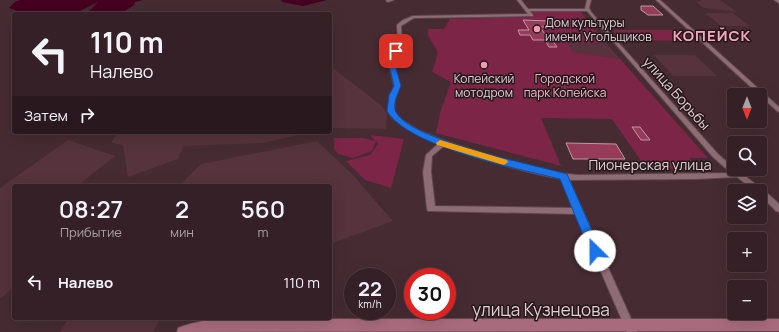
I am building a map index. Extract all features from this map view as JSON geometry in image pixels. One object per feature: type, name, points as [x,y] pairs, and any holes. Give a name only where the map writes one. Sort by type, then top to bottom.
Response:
[{"type":"main road","name":"улица Кузнецова","points":[[183,332],[199,327],[215,325],[263,328],[631,329],[779,325]]},
{"type":"street","points":[[519,0],[525,9],[529,10],[588,10],[589,0]]},
{"type":"street","points":[[658,0],[779,110]]},
{"type":"street","name":"Пионерская улица","points":[[529,10],[531,16],[410,18],[399,26],[400,44],[393,59],[392,65],[397,86],[393,95],[391,111],[403,125],[442,144],[564,177],[727,175]]},
{"type":"street","name":"улица Борьбы","points":[[588,10],[715,155],[727,166]]},
{"type":"street","points":[[442,144],[429,155],[427,172],[430,209],[578,211]]},
{"type":"street","name":"улица Борьбы","points":[[738,176],[761,190],[779,209]]},
{"type":"street","points":[[564,177],[631,329]]},
{"type":"shaded area","points":[[20,0],[143,0],[135,2],[134,5],[123,12],[89,11],[98,2],[78,12],[16,12],[15,10],[9,8],[15,2]]},
{"type":"shaded area","points":[[281,0],[327,0],[303,6],[282,2]]},
{"type":"shaded area","points":[[703,0],[720,0],[737,12],[704,8],[696,2]]},
{"type":"shaded area","points":[[705,13],[733,13],[750,26],[721,26]]},
{"type":"shaded area","points":[[567,43],[606,43],[620,59],[573,53]]},
{"type":"shaded area","points":[[654,55],[695,55],[717,76],[673,76]]},
{"type":"shaded area","points":[[332,68],[381,105],[387,114],[386,129],[332,128]]},
{"type":"shaded area","points":[[117,134],[302,134],[263,143],[184,146],[178,159],[128,177],[123,145],[111,143]]},
{"type":"shaded area","points":[[68,140],[115,156],[80,184],[12,184],[12,289],[0,299],[0,188]]},
{"type":"shaded area","points":[[317,141],[352,174],[393,221],[332,243],[332,184],[181,184],[201,164]]},
{"type":"shaded area","points":[[68,320],[160,320],[153,332],[60,332]]},
{"type":"green space","name":"Городской парк Копейска","points":[[531,11],[580,11],[606,43],[567,43],[573,52],[620,59],[708,158],[691,158],[685,165],[687,169],[646,168],[612,119],[541,118],[561,166],[436,133],[440,113],[451,82],[432,72],[438,53],[428,35],[428,29],[444,29],[450,19],[533,17]]},
{"type":"green space","points":[[612,30],[679,30],[691,41],[621,40]]},
{"type":"green space","points":[[370,135],[404,139],[391,188],[365,180],[346,161],[370,155],[378,144],[376,141],[372,151],[353,158],[338,154],[334,148],[334,138],[362,138],[375,141]]},
{"type":"building","points":[[641,6],[653,6],[663,15],[648,15],[641,10]]},
{"type":"building","name":"Дом культуры имени Угольщиков","points":[[523,20],[549,21],[553,27],[540,27],[557,47],[549,47],[545,40],[533,40],[530,35],[520,35],[518,30],[529,30]]},
{"type":"building","points":[[632,127],[640,127],[650,140],[641,140]]},
{"type":"building","points":[[566,143],[616,144],[625,159],[573,159]]},
{"type":"slow traffic","points":[[440,143],[504,162]]},
{"type":"place","name":"Дом культуры имени Угольщиков","points":[[537,29]]},
{"type":"place","name":"Копейский мотодром","points":[[484,65]]},
{"type":"district","name":"КОПЕЙСК","points":[[712,35]]},
{"type":"route","points":[[396,51],[392,65],[397,86],[393,95],[391,111],[394,116],[403,125],[442,144],[564,177],[595,251]]}]
